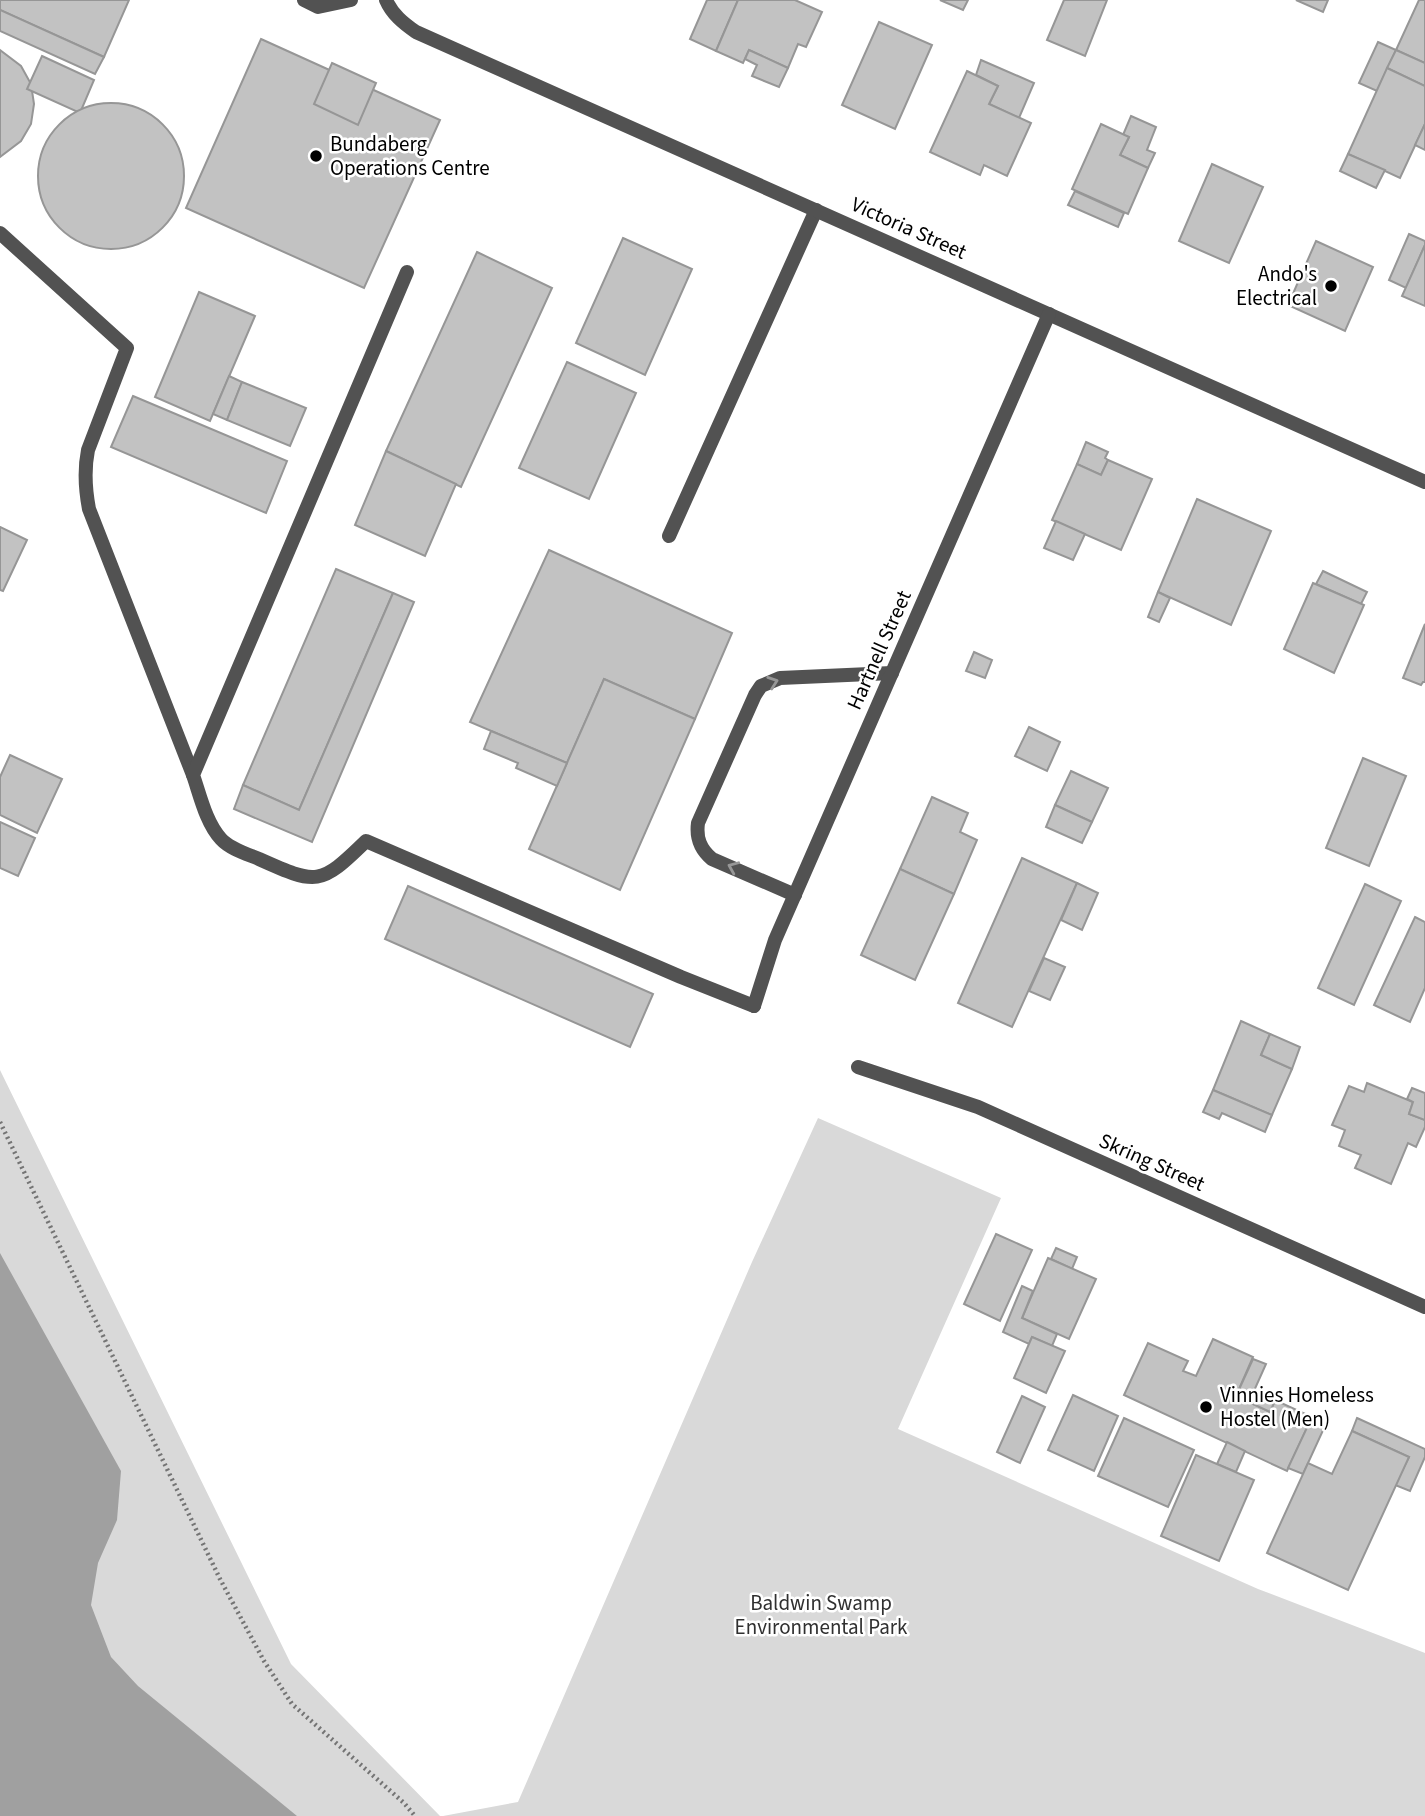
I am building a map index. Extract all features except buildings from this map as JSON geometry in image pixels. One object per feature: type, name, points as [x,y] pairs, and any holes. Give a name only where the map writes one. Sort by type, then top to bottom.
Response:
[{"type":"street","points":[[304,0],[318,7],[351,0]]},
{"type":"street","name":"Victoria Street","points":[[386,0],[396,16],[416,32],[1425,482]]},
{"type":"street","points":[[669,536],[816,210]]},
{"type":"street","points":[[0,233],[127,348],[88,450],[85,489],[89,509],[193,775]]},
{"type":"street","points":[[193,775],[407,272]]},
{"type":"street","name":"Hartnell Street","points":[[193,775],[221,840],[296,876],[310,878],[338,869],[366,841],[754,1006],[775,940],[1049,314]]},
{"type":"street","points":[[795,895],[712,859],[699,844],[698,823],[761,686],[780,678],[892,673]]},
{"type":"street","name":"Skring Street","points":[[858,1067],[978,1107],[1425,1307]]},
{"type":"path","points":[[0,1122],[220,1580],[264,1661],[292,1704],[404,1803],[415,1816]]},
{"type":"green space","points":[[0,1070],[291,1664],[440,1816],[0,1816]]},
{"type":"green space","name":"Baldwin Swamp Environmental Park","points":[[818,1118],[1001,1198],[898,1429],[1258,1589],[1425,1653],[1425,1816],[443,1816],[518,1802],[752,1262]]},
{"type":"shaded area","points":[[0,1253],[121,1471],[117,1520],[98,1563],[91,1605],[111,1657],[138,1686],[297,1816],[0,1816]]},
{"type":"place","name":"Bundaberg Operations Centre","points":[[316,156]]},
{"type":"place","name":"Ando's Electrical","points":[[1331,286]]},
{"type":"place","name":"Vinnies Homeless Hostel (Men)","points":[[1206,1407]]}]
